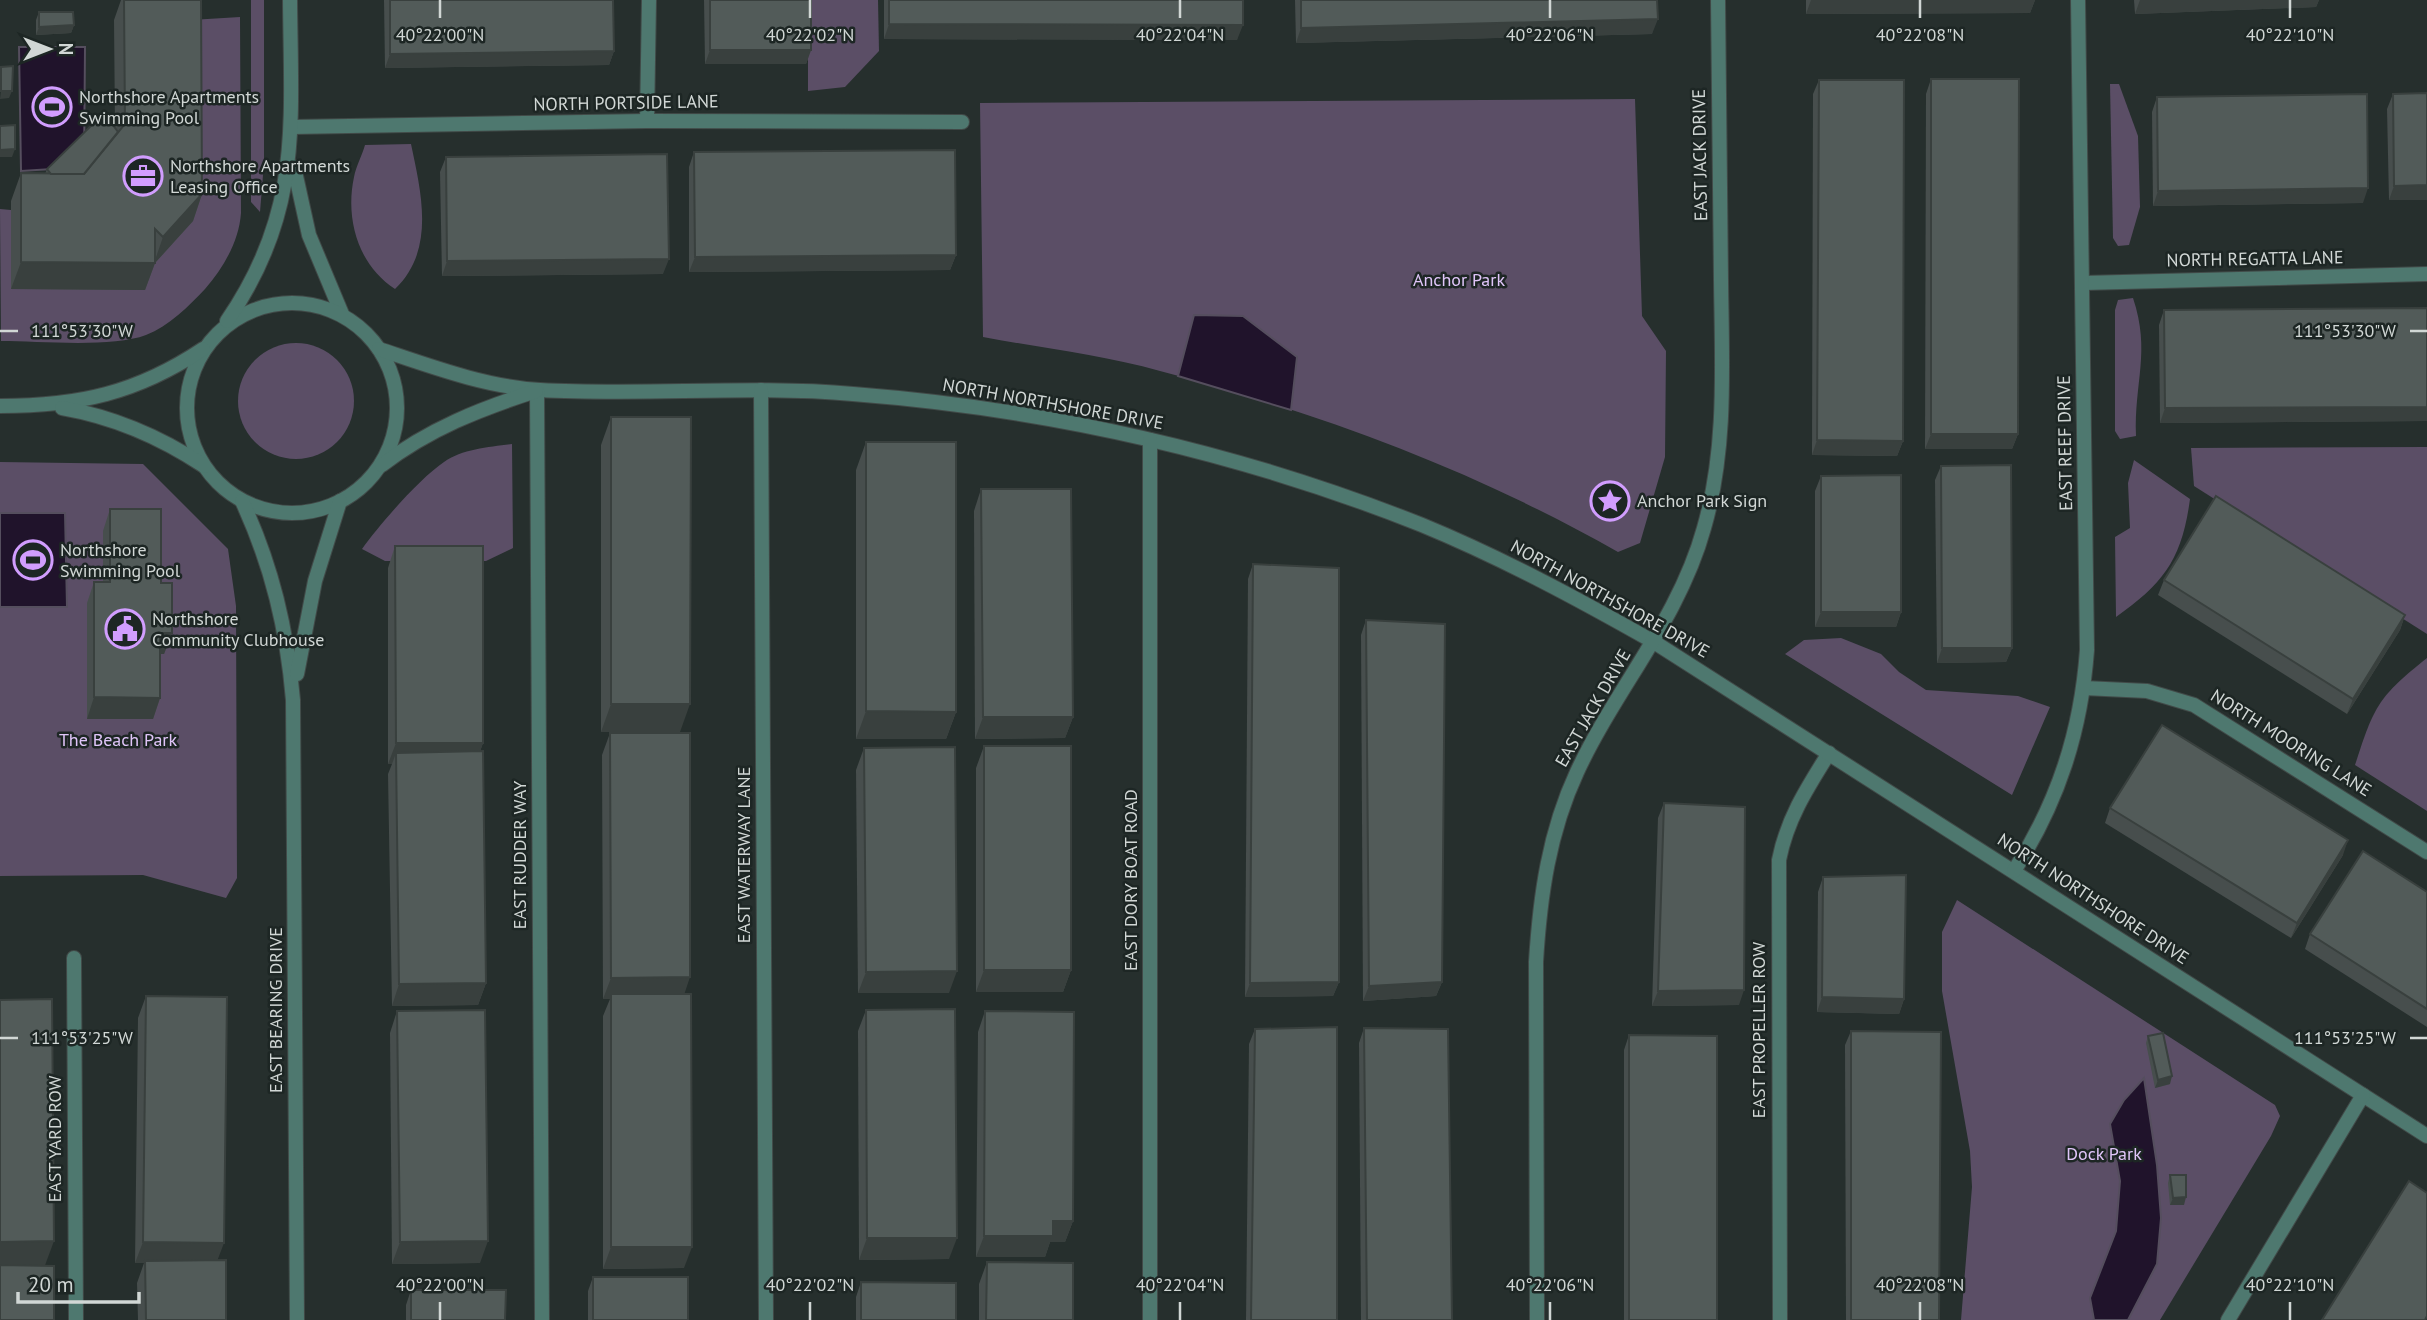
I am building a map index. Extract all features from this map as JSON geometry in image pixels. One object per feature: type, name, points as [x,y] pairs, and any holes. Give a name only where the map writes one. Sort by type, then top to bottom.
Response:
[{"type":"street","points":[[222,328],[244,314],[268,305],[293,302],[318,305],[342,314],[362,329],[379,349],[390,371],[396,396],[396,421],[390,446],[378,468],[361,487],[340,501],[316,510],[291,513],[266,510],[242,501],[222,486],[205,467],[193,444],[187,420],[188,394],[194,369],[206,347],[252,282],[270,242],[282,202],[291,150],[290,0]]},
{"type":"street","points":[[647,121],[649,0]]},
{"type":"street","name":"EAST JACK DRIVE","points":[[1537,1320],[1536,962],[1544,880],[1552,842],[1578,770],[1654,642],[1687,578],[1704,529],[1721,435],[1718,0]]},
{"type":"street","name":"EAST REEF DRIVE","points":[[2014,871],[2040,827],[2066,770],[2084,688],[2087,650],[2078,0]]},
{"type":"street","name":"NORTH PORTSIDE LANE","points":[[291,128],[647,121],[962,122]]},
{"type":"street","points":[[291,150],[309,236],[342,314]]},
{"type":"street","name":"NORTH REGATTA LANE","points":[[2083,283],[2427,274]]},
{"type":"street","points":[[0,406],[50,406],[85,401],[139,384],[179,365],[206,347]]},
{"type":"street","points":[[379,349],[459,374],[537,390]]},
{"type":"street","points":[[378,468],[434,430],[465,415],[537,390]]},
{"type":"street","name":"NORTH NORTHSHORE DRIVE","points":[[537,390],[761,390],[850,393],[974,407],[1150,440],[1269,472],[1422,525],[1510,565],[1654,642],[2427,1136]]},
{"type":"street","name":"EAST RUDDER WAY","points":[[537,390],[542,1320]]},
{"type":"street","name":"EAST WATERWAY LANE","points":[[761,390],[766,1320]]},
{"type":"street","points":[[50,406],[86,412],[150,434],[205,467]]},
{"type":"street","name":"EAST DORY BOAT ROAD","points":[[1150,440],[1150,1320]]},
{"type":"street","points":[[242,501],[274,581],[286,633],[293,700]]},
{"type":"street","points":[[293,700],[315,581],[340,501]]},
{"type":"street","name":"NORTH MOORING LANE","points":[[2084,688],[2147,691],[2194,705],[2427,852]]},
{"type":"street","name":"EAST BEARING DRIVE","points":[[293,700],[297,1320]]},
{"type":"street","name":"EAST PROPELLER ROW","points":[[1780,1320],[1779,860],[1783,839],[1797,803],[1829,753]]},
{"type":"street","name":"EAST YARD ROW","points":[[74,958],[76,1320]]},
{"type":"street","points":[[2228,1320],[2363,1095]]},
{"type":"green space","points":[[251,0],[264,0],[264,163],[260,212],[251,202]]},
{"type":"green space","points":[[808,0],[878,0],[879,51],[845,87],[808,91]]},
{"type":"green space","points":[[240,17],[240,223],[234,244],[212,281],[163,326],[132,339],[95,343],[1,341],[0,209],[11,210],[11,289],[191,20]]},
{"type":"green space","points":[[2110,84],[2119,84],[2138,136],[2140,207],[2129,245],[2118,246],[2113,238]]},
{"type":"green space","name":"Anchor Park","points":[[1635,99],[1642,316],[1666,351],[1665,457],[1640,543],[1618,552],[1509,495],[1337,425],[1138,365],[983,337],[980,103]]},
{"type":"green space","points":[[411,144],[421,201],[421,239],[408,274],[395,289],[382,279],[363,254],[353,225],[352,193],[355,173],[365,145]]},
{"type":"green space","points":[[2133,298],[2141,335],[2136,436],[2120,439],[2115,431],[2115,310],[2118,300]]},
{"type":"green space","points":[[296,343],[318,348],[337,360],[349,379],[354,401],[349,423],[337,442],[318,454],[296,459],[274,454],[255,442],[243,423],[238,401],[243,379],[255,360],[274,348]]},
{"type":"green space","points":[[512,444],[513,548],[486,561],[385,561],[362,549],[400,503],[444,462],[468,451]]},
{"type":"green space","points":[[2427,447],[2427,634],[2194,486],[2191,448]]},
{"type":"green space","points":[[2134,460],[2190,499],[2182,538],[2168,568],[2147,593],[2116,617],[2115,537],[2130,528],[2128,483]]},
{"type":"green space","name":"The Beach Park","points":[[0,462],[143,464],[228,549],[236,606],[237,878],[226,898],[143,875],[0,876]]},
{"type":"green space","points":[[1841,638],[1881,654],[1899,672],[1926,690],[2018,696],[2050,707],[2012,795],[1785,654],[1804,640]]},
{"type":"green space","points":[[2427,658],[2427,811],[2355,765],[2367,729],[2380,704],[2398,683]]},
{"type":"green space","name":"Dock Park","points":[[1957,900],[2275,1105],[2280,1116],[2271,1136],[2160,1320],[1961,1320],[1972,1187],[1970,1151],[1942,991],[1942,932]]},
{"type":"shaded area","name":"Northshore Apartments Swimming Pool","points":[[19,47],[85,47],[84,167],[21,171]]},
{"type":"shaded area","points":[[1194,315],[1243,316],[1297,357],[1291,410],[1178,376]]},
{"type":"shaded area","name":"Northshore Swimming Pool","points":[[0,513],[65,513],[67,607],[0,607]]},
{"type":"shaded area","points":[[2144,1078],[2157,1165],[2161,1218],[2157,1264],[2128,1320],[2094,1320],[2090,1298],[2116,1231],[2120,1181],[2110,1124],[2124,1100]]},
{"type":"building","name":"Northshore Apartments Leasing Office","points":[[124,0],[201,0],[202,194],[163,237],[155,229],[155,263],[21,262],[21,173],[84,174],[125,124]]},
{"type":"building","points":[[390,0],[613,0],[614,51],[390,54]]},
{"type":"building","points":[[710,0],[811,0],[811,50],[710,50]]},
{"type":"building","points":[[889,0],[1243,0],[1243,25],[889,24]]},
{"type":"building","points":[[1301,0],[1657,0],[1658,19],[1301,28]]},
{"type":"building","points":[[39,12],[73,12],[74,25],[39,27]]},
{"type":"building","points":[[13,66],[12,91],[1,91],[1,67]]},
{"type":"building","points":[[1931,79],[2019,79],[2018,434],[1931,434]]},
{"type":"building","points":[[1819,80],[1904,80],[1903,441],[1817,440]]},
{"type":"building","points":[[2427,93],[2427,185],[2394,186],[2393,94]]},
{"type":"building","points":[[2367,94],[2368,188],[2158,191],[2157,97]]},
{"type":"building","points":[[104,113],[118,132],[84,174],[51,174],[47,169]]},
{"type":"building","points":[[15,125],[15,149],[0,150],[0,126]]},
{"type":"building","points":[[955,150],[956,255],[695,257],[694,152]]},
{"type":"building","points":[[667,154],[669,259],[447,261],[446,157]]},
{"type":"building","points":[[2427,308],[2427,407],[2165,408],[2164,310]]},
{"type":"building","points":[[611,417],[691,417],[690,704],[611,704]]},
{"type":"building","points":[[866,442],[956,442],[956,712],[866,711]]},
{"type":"building","points":[[2011,465],[2012,648],[1942,648],[1941,466]]},
{"type":"building","points":[[1901,475],[1901,612],[1821,612],[1821,476]]},
{"type":"building","points":[[981,489],[1071,489],[1073,717],[983,717]]},
{"type":"building","points":[[2216,496],[2405,615],[2353,699],[2164,580]]},
{"type":"building","name":"Northshore Community Clubhouse","points":[[110,509],[161,509],[161,583],[172,583],[172,633],[160,633],[160,698],[94,697],[94,582],[110,582]]},
{"type":"building","points":[[395,546],[483,546],[483,743],[396,743]]},
{"type":"building","points":[[1253,564],[1339,568],[1339,982],[1250,983]]},
{"type":"building","points":[[1366,620],[1445,624],[1442,982],[1369,986]]},
{"type":"building","points":[[2162,725],[2348,840],[2297,923],[2110,808]]},
{"type":"building","points":[[610,733],[690,733],[690,977],[611,978]]},
{"type":"building","points":[[984,746],[1071,746],[1071,970],[984,970]]},
{"type":"building","points":[[955,747],[957,971],[866,972],[864,748]]},
{"type":"building","points":[[483,751],[486,983],[399,984],[396,753]]},
{"type":"building","points":[[1664,803],[1745,807],[1744,990],[1658,991]]},
{"type":"building","points":[[2363,851],[2427,892],[2427,1009],[2310,934]]},
{"type":"building","points":[[1906,875],[1904,999],[1822,997],[1823,877]]},
{"type":"building","points":[[611,994],[691,994],[692,1247],[611,1247]]},
{"type":"building","points":[[146,996],[227,997],[224,1243],[143,1242]]},
{"type":"building","points":[[52,999],[54,1241],[0,1242],[0,1000]]},
{"type":"building","points":[[955,1009],[957,1238],[867,1238],[866,1010]]},
{"type":"building","points":[[485,1010],[488,1241],[400,1242],[397,1011]]},
{"type":"building","points":[[985,1011],[1074,1012],[1073,1221],[1053,1221],[1053,1236],[984,1236]]},
{"type":"building","points":[[1337,1027],[1337,1320],[1251,1320],[1255,1029]]},
{"type":"building","points":[[1364,1028],[1448,1029],[1452,1320],[1367,1320]]},
{"type":"building","points":[[1851,1031],[1941,1032],[1939,1320],[1851,1320]]},
{"type":"building","points":[[2163,1033],[2172,1076],[2158,1080],[2148,1036]]},
{"type":"building","points":[[1629,1035],[1717,1036],[1717,1320],[1629,1320]]},
{"type":"building","points":[[2170,1175],[2186,1175],[2186,1197],[2173,1198]]},
{"type":"building","points":[[2409,1181],[2427,1193],[2425,1320],[2322,1320]]},
{"type":"building","points":[[226,1260],[226,1320],[146,1320],[145,1261]]},
{"type":"building","points":[[987,1262],[1073,1263],[1073,1320],[986,1320]]},
{"type":"building","points":[[0,1265],[54,1266],[54,1320],[0,1320]]},
{"type":"building","points":[[593,1277],[688,1277],[688,1320],[593,1320]]},
{"type":"building","points":[[861,1282],[956,1283],[956,1320],[861,1320]]},
{"type":"building","points":[[411,1290],[506,1290],[505,1320],[411,1320]]},
{"type":"place","name":"Northshore Apartments Swimming Pool","points":[[52,107]]},
{"type":"place","name":"Northshore Apartments Leasing Office","points":[[143,176]]},
{"type":"place","name":"Anchor Park Sign","points":[[1610,501]]},
{"type":"place","name":"Northshore Swimming Pool","points":[[33,560]]},
{"type":"place","name":"Northshore Community Clubhouse","points":[[125,629]]}]
